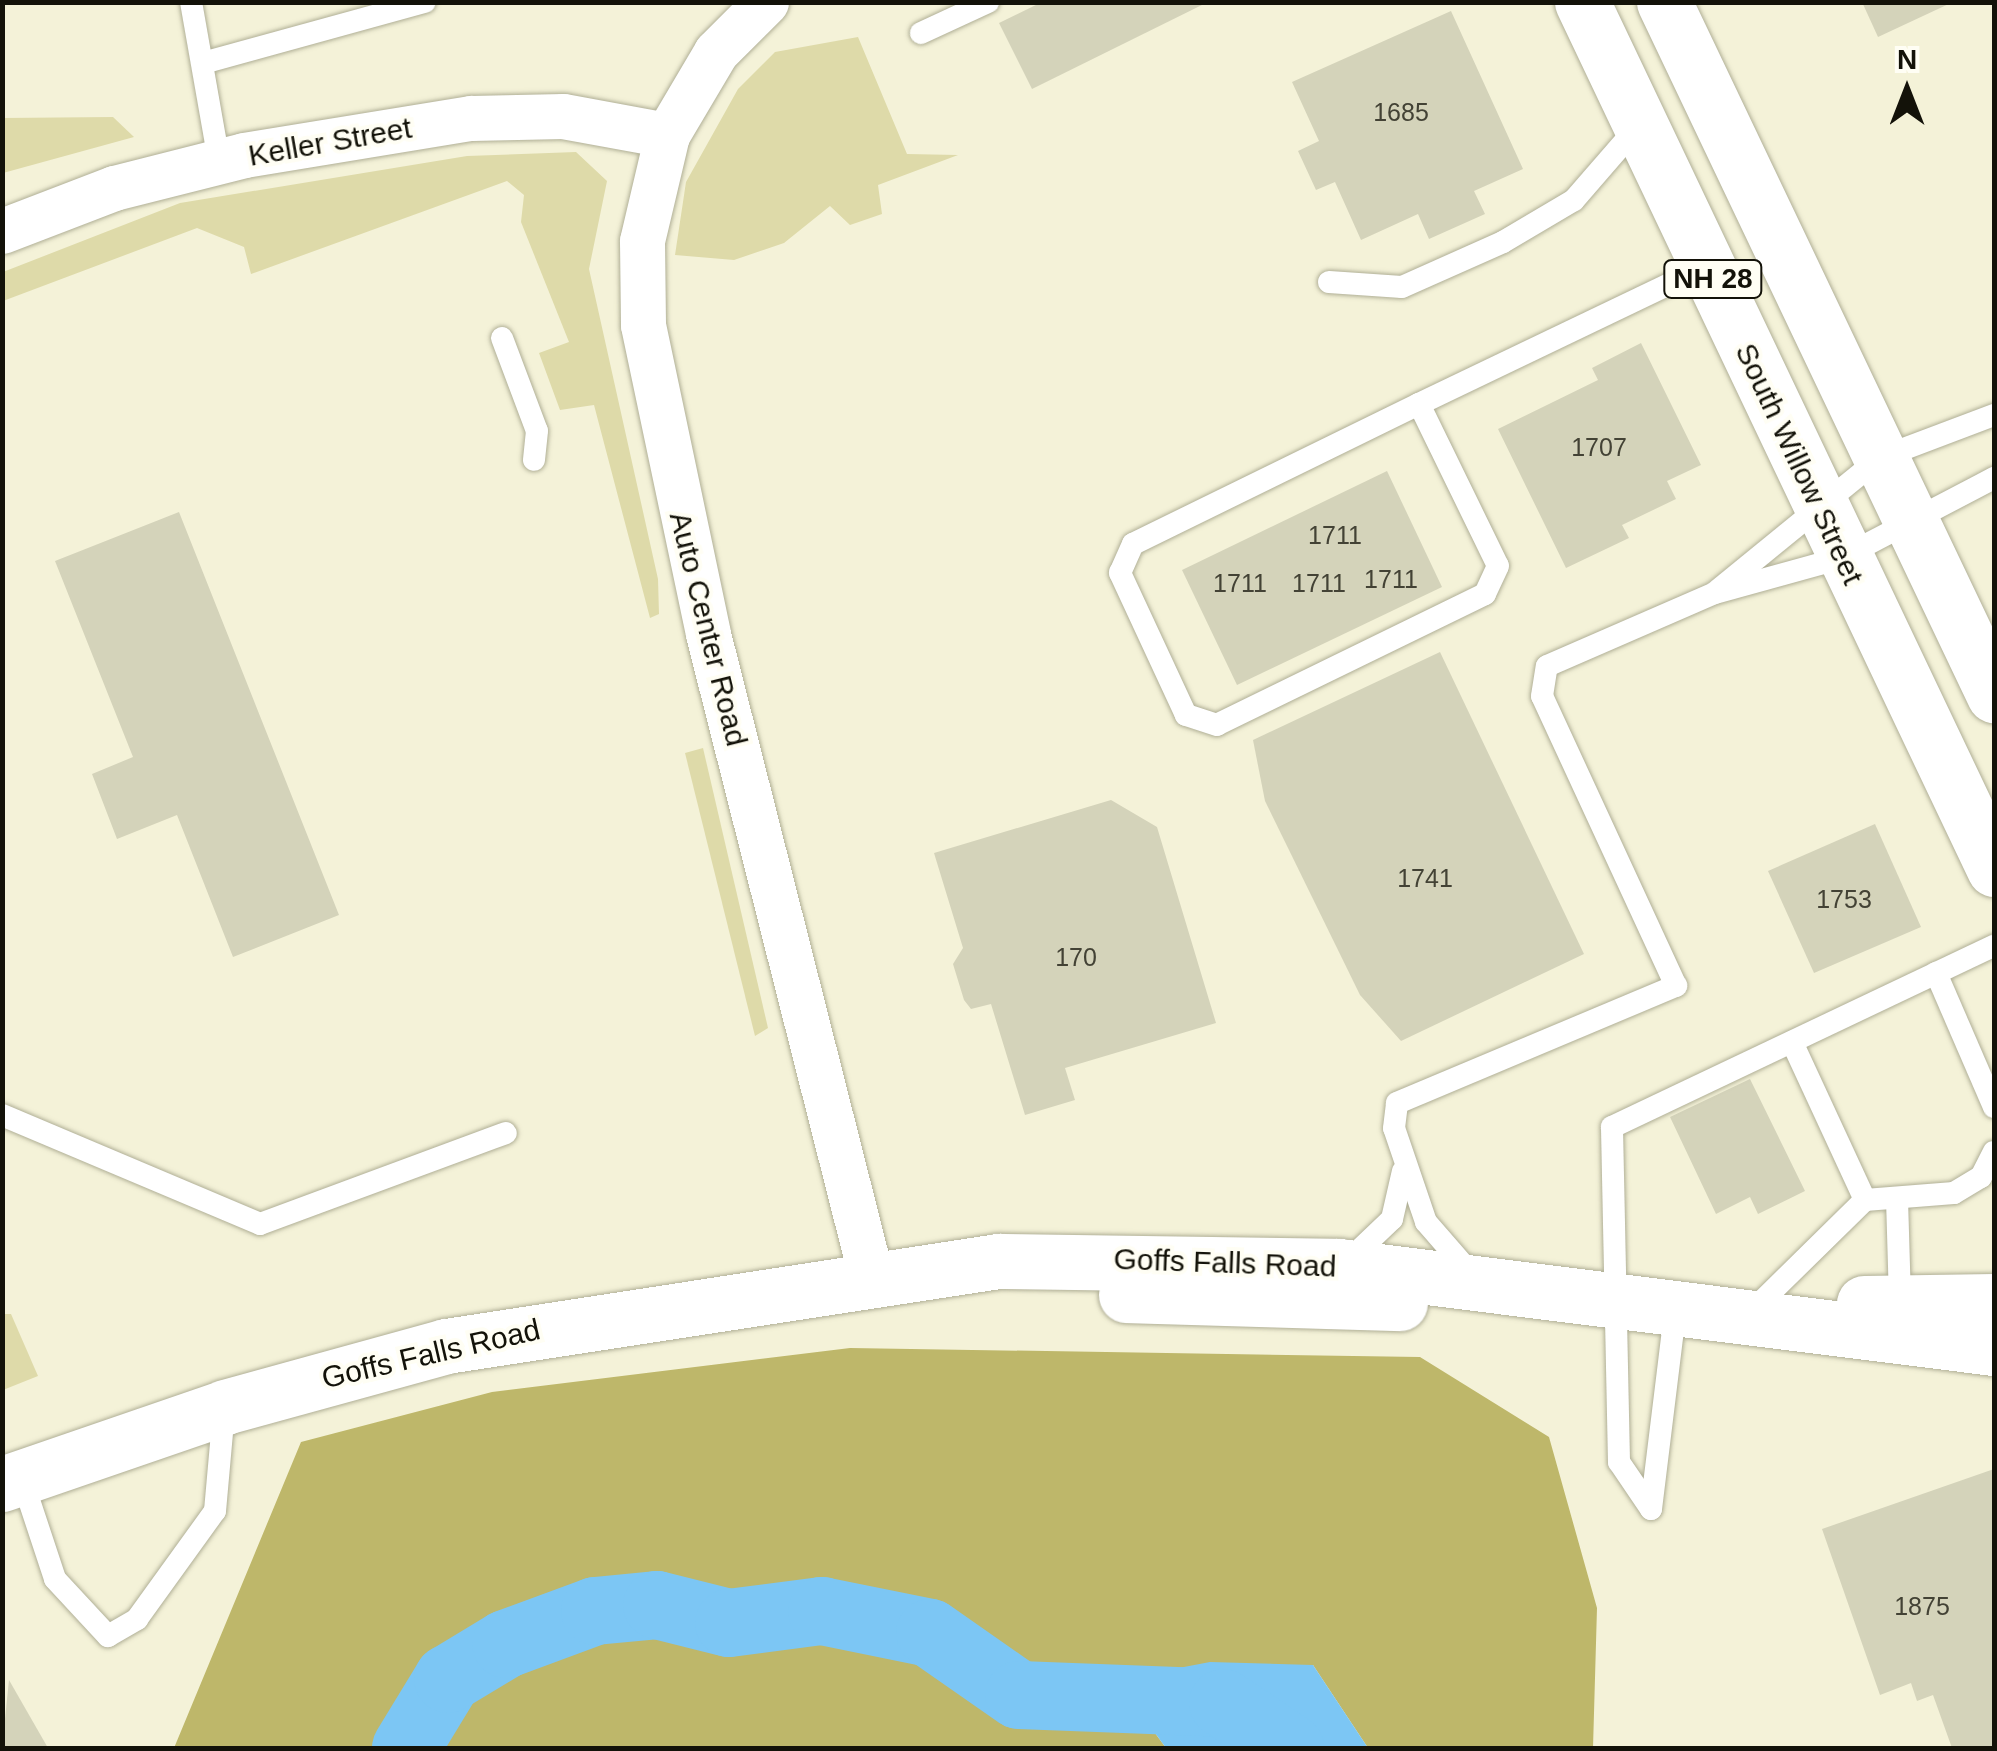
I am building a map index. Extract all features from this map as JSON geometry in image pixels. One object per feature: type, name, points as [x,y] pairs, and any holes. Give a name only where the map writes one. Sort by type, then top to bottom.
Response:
[{"type":"street","name":"South Willow Street","points":[[1582,2],[1842,558],[1994,868]]},
{"type":"street","name":"NH 28","points":[[1664,2],[1906,517],[1994,684]]},
{"type":"street","name":"Auto Center Road","points":[[748,9],[666,136],[640,283],[656,407],[872,1280]]},
{"type":"street","name":"Keller Street","points":[[2,231],[114,188],[219,162],[516,114],[666,136]]},
{"type":"street","name":"Goffs Falls Road","points":[[12,1480],[224,1407],[465,1342],[872,1280],[1062,1257],[1339,1266],[1518,1294],[1676,1306],[1994,1348]]},
{"type":"street","name":"Goffs Falls Road","points":[[872,1280],[1316,1304],[1518,1294]]},
{"type":"street","name":"Goffs Falls Road","points":[[1676,1306],[1994,1301]]},
{"type":"lane","points":[[191,2],[219,162]]},
{"type":"lane","points":[[203,63],[425,2]]},
{"type":"lane","points":[[921,33],[988,2]]},
{"type":"lane","points":[[1328,282],[1402,287],[1503,242],[1574,200],[1638,126]]},
{"type":"lane","points":[[1420,404],[1498,566],[1486,594],[1217,725],[1186,715],[1120,573],[1133,544],[1420,404],[1707,266]]},
{"type":"lane","points":[[502,338],[537,431],[534,460]]},
{"type":"lane","points":[[1714,593],[1817,501],[1880,458],[1994,415]]},
{"type":"lane","points":[[1518,1294],[1444,1252],[1404,1168],[1394,1116],[1405,1097],[1676,986],[1542,696],[1547,666],[1714,593],[1842,558],[1906,517],[1994,478]]},
{"type":"lane","points":[[1676,1306],[1651,1510],[1619,1462],[1612,1127],[1994,946]]},
{"type":"lane","points":[[1936,974],[1994,1107]]},
{"type":"lane","points":[[1792,1042],[1864,1200]]},
{"type":"lane","points":[[2,1115],[260,1224],[506,1132]]},
{"type":"lane","points":[[1758,1304],[1864,1200],[1954,1192],[1980,1177],[1994,1152]]},
{"type":"lane","points":[[1339,1266],[1392,1219],[1404,1168]]},
{"type":"lane","points":[[1897,1199],[1900,1302]]},
{"type":"lane","points":[[12,1480],[56,1579],[108,1636],[137,1619],[216,1511],[224,1407]]},
{"type":"shaded area","points":[[858,37],[907,154],[958,155],[878,185],[882,214],[850,225],[830,206],[784,243],[734,260],[675,255],[686,182],[738,89],[775,52]]},
{"type":"shaded area","points":[[113,117],[134,137],[3,173],[3,118]]},
{"type":"shaded area","points":[[576,152],[607,181],[589,269],[658,579],[659,614],[650,618],[594,405],[560,410],[539,353],[569,342],[521,222],[524,195],[507,181],[251,274],[244,247],[197,228],[3,301],[3,272],[180,203],[467,156]]},
{"type":"shaded area","points":[[703,748],[768,1028],[755,1036],[685,753]]},
{"type":"shaded area","points":[[3,1314],[11,1314],[38,1376],[3,1390]]},
{"type":"shaded area","points":[[850,1348],[1420,1357],[1549,1437],[1597,1608],[1593,1748],[1368,1748],[1313,1665],[1116,1680],[1166,1748],[174,1748],[301,1442],[492,1392]]},
{"type":"water","points":[[1210,1662],[1313,1665],[1368,1748],[1166,1748],[1116,1680]]},
{"type":"building","points":[[1042,2],[1208,2],[1032,89],[999,23]]},
{"type":"building","points":[[1862,2],[1953,2],[1878,37]]},
{"type":"building","points":[[1451,11],[1523,169],[1474,191],[1485,214],[1429,239],[1418,214],[1361,240],[1335,182],[1316,190],[1298,151],[1319,141],[1292,82]]},
{"type":"building","points":[[1641,343],[1701,465],[1667,481],[1676,499],[1622,525],[1629,538],[1566,568],[1498,429],[1598,380],[1592,368]]},
{"type":"building","points":[[1387,471],[1442,587],[1237,685],[1182,570]]},
{"type":"building","points":[[179,512],[339,915],[233,957],[177,815],[117,839],[92,774],[133,757],[55,561]]},
{"type":"building","points":[[1440,652],[1584,954],[1401,1041],[1360,995],[1265,801],[1253,740]]},
{"type":"building","points":[[1111,800],[1157,827],[1216,1023],[1065,1068],[1075,1100],[1025,1115],[991,1004],[971,1009],[964,1000],[953,964],[963,948],[934,853]]},
{"type":"building","points":[[1875,824],[1921,927],[1814,973],[1768,871]]},
{"type":"building","points":[[1750,1079],[1805,1191],[1758,1214],[1750,1197],[1716,1214],[1670,1117]]},
{"type":"building","points":[[1994,1469],[1994,1748],[1952,1748],[1933,1695],[1917,1701],[1911,1683],[1880,1695],[1822,1529]]},
{"type":"building","points":[[9,1680],[48,1748],[2,1748]]},
{"type":"waterway","points":[[406,1748],[448,1679],[506,1644],[595,1611],[657,1605],[729,1623],[822,1611],[930,1633],[1019,1695],[1223,1703],[1290,1748]]}]
